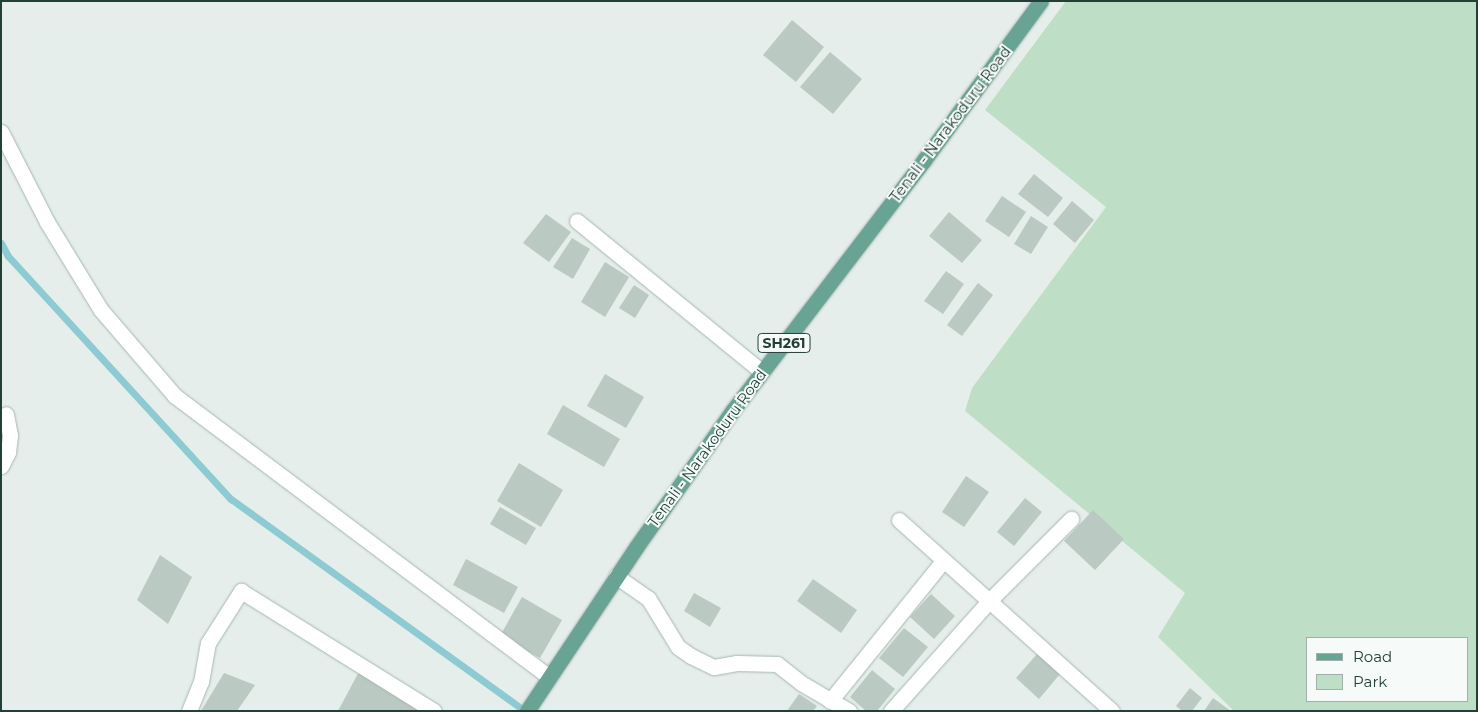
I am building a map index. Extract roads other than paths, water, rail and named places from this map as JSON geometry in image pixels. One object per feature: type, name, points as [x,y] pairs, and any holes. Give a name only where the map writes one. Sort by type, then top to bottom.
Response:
[{"type":"main road","name":"Tenali - Narakoduru Road","points":[[527,711],[616,576],[762,372],[924,160],[1041,1]]},
{"type":"street","points":[[1,132],[47,222],[101,310],[175,396],[549,677]]},
{"type":"street","points":[[577,221],[762,372]]},
{"type":"street","points":[[1,466],[8,452],[10,435],[6,414]]},
{"type":"street","points":[[891,711],[990,600],[1071,519]]},
{"type":"street","points":[[900,520],[943,561],[990,600],[1112,711]]},
{"type":"street","points":[[830,701],[943,561]]},
{"type":"street","points":[[616,576],[648,598],[678,648],[691,656],[714,667],[736,663],[777,664],[830,701],[849,711]]},
{"type":"street","points":[[189,711],[201,682],[208,643],[241,591],[434,711]]},
{"type":"waterway","points":[[1,243],[8,256],[231,499],[525,711]]}]
